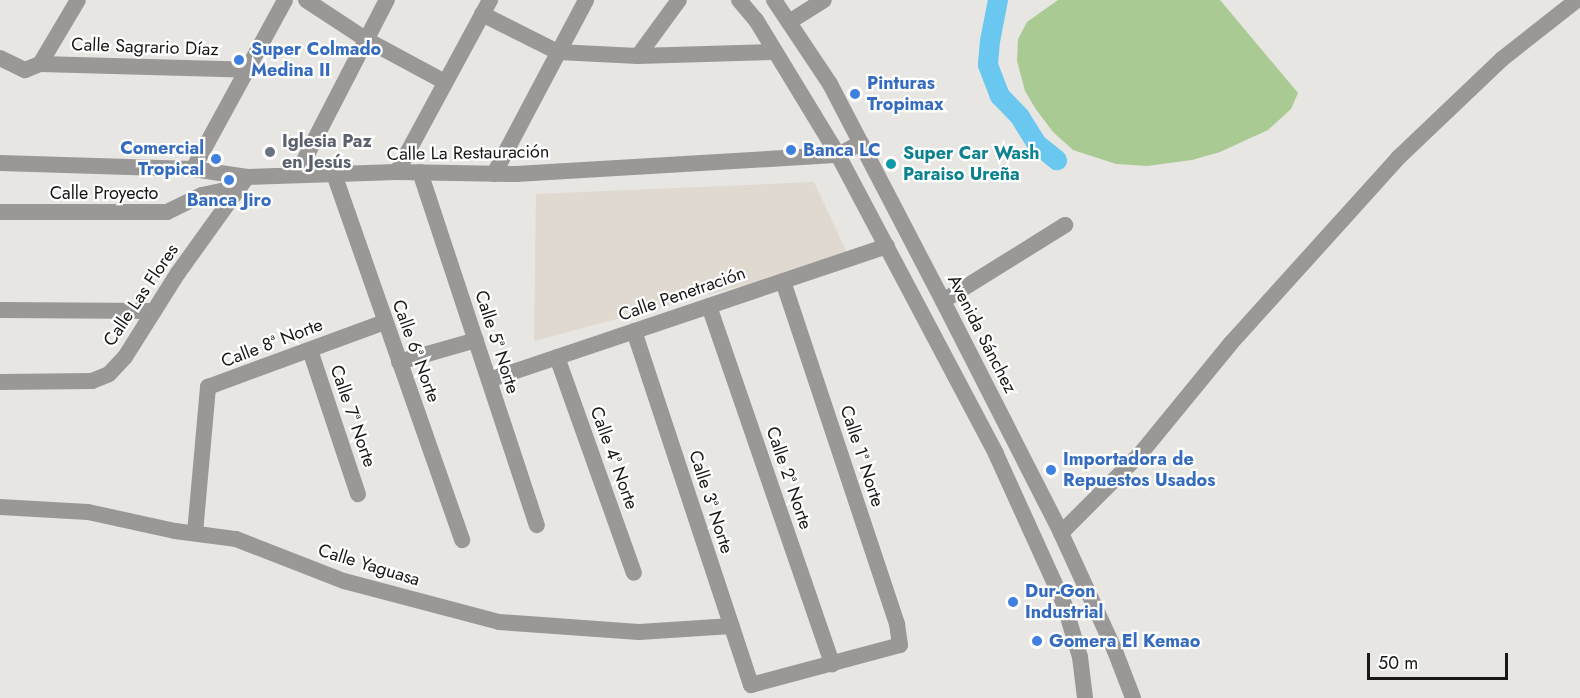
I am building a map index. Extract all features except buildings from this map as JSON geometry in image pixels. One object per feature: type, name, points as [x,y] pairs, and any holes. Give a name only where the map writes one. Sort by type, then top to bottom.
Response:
[{"type":"street","points":[[40,64],[78,0]]},
{"type":"street","points":[[194,169],[285,0]]},
{"type":"street","points":[[306,0],[367,40],[445,82]]},
{"type":"street","points":[[297,174],[387,0]]},
{"type":"street","points":[[494,174],[586,0]]},
{"type":"street","points":[[638,56],[679,0]]},
{"type":"street","points":[[739,0],[756,20],[837,155],[996,454],[1064,604],[1080,657],[1085,698]]},
{"type":"street","name":"Avenida Sánchez","points":[[774,0],[830,84],[943,301],[1061,533],[1115,651],[1133,698]]},
{"type":"street","points":[[789,22],[824,0]]},
{"type":"street","points":[[1061,533],[1141,453],[1231,343],[1398,158],[1502,59],[1577,0]]},
{"type":"street","points":[[397,172],[486,7],[558,52],[638,56],[775,52]]},
{"type":"street","name":"Calle Sagrario Díaz","points":[[0,58],[25,70],[40,64],[249,70]]},
{"type":"street","name":"Calle La Restauración","points":[[0,163],[194,169],[243,182],[297,174],[420,172],[494,174],[837,155],[861,143]]},
{"type":"street","name":"Calle 5ª Norte","points":[[420,172],[537,525]]},
{"type":"street","name":"Calle 6ª Norte","points":[[334,174],[462,540]]},
{"type":"street","name":"Calle Proyecto","points":[[0,212],[167,212],[202,195],[243,182]]},
{"type":"street","name":"Calle Las Flores","points":[[0,382],[92,381],[109,374],[125,357],[153,311],[243,182]]},
{"type":"street","points":[[943,301],[1065,225]]},
{"type":"street","name":"Calle Penetración","points":[[489,380],[887,246]]},
{"type":"street","name":"Calle 1ª Norte","points":[[783,281],[897,624],[900,645],[832,663]]},
{"type":"street","name":"Calle 2ª Norte","points":[[709,306],[832,663]]},
{"type":"street","points":[[0,310],[153,311]]},
{"type":"street","name":"Calle 8ª Norte","points":[[195,533],[208,387],[385,322]]},
{"type":"street","name":"Calle 3ª Norte","points":[[634,331],[751,685],[832,663]]},
{"type":"street","points":[[399,362],[476,340]]},
{"type":"street","name":"Calle 7ª Norte","points":[[310,350],[358,494]]},
{"type":"street","name":"Calle 4ª Norte","points":[[557,357],[634,573]]},
{"type":"street","name":"Calle Yaguasa","points":[[0,507],[88,512],[236,539],[344,581],[499,622],[639,632],[732,626]]},
{"type":"shaded area","points":[[814,182],[849,257],[534,341],[536,194]]},
{"type":"green space","points":[[1058,0],[1220,0],[1298,93],[1291,109],[1268,130],[1220,152],[1192,160],[1147,166],[1116,164],[1073,150],[1053,132],[1035,108],[1025,91],[1017,61],[1018,39],[1027,22]]},
{"type":"waterway","points":[[998,0],[988,65],[1000,96],[1020,117],[1037,144],[1057,160]]},
{"type":"place","name":"Super Colmado Medina II","points":[[239,60]]},
{"type":"place","name":"Pinturas Tropimax","points":[[855,94]]},
{"type":"place","name":"Banca LC","points":[[791,150]]},
{"type":"place","name":"Iglesia Paz en Jesús","points":[[270,152]]},
{"type":"place","name":"Comercial Tropical","points":[[216,159]]},
{"type":"place","name":"Super Car Wash Paraiso Ureña","points":[[891,164]]},
{"type":"place","name":"Banca Jiro","points":[[229,180]]},
{"type":"place","name":"Importadora de Repuestos Usados","points":[[1051,470]]},
{"type":"place","name":"Dur-Gon Industrial","points":[[1013,602]]},
{"type":"place","name":"Gomera El Kemao","points":[[1037,641]]}]
